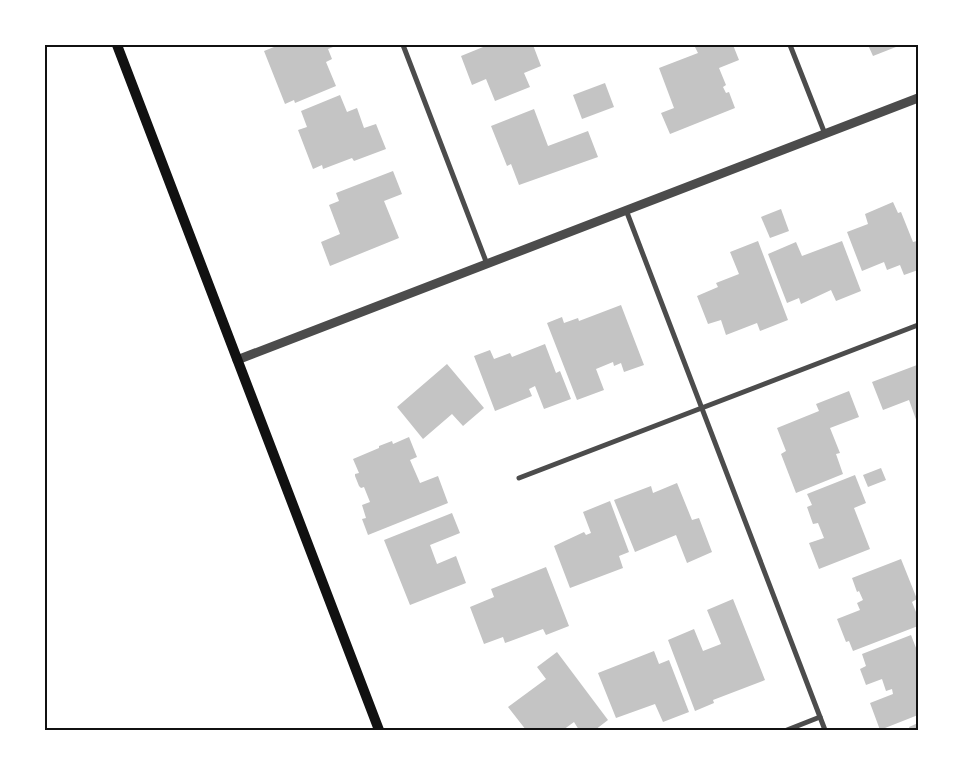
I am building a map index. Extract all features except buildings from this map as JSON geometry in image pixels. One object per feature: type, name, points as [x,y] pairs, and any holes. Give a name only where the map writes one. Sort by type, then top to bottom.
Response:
[{"type":"main road","points":[[117,45],[379,730]]},
{"type":"street","points":[[403,45],[487,264]]},
{"type":"street","points":[[790,45],[825,134]]},
{"type":"street","points":[[237,360],[918,98]]},
{"type":"street","points":[[626,210],[825,730]]},
{"type":"street","points":[[519,478],[918,325]]},
{"type":"street","points":[[787,730],[820,717]]}]
